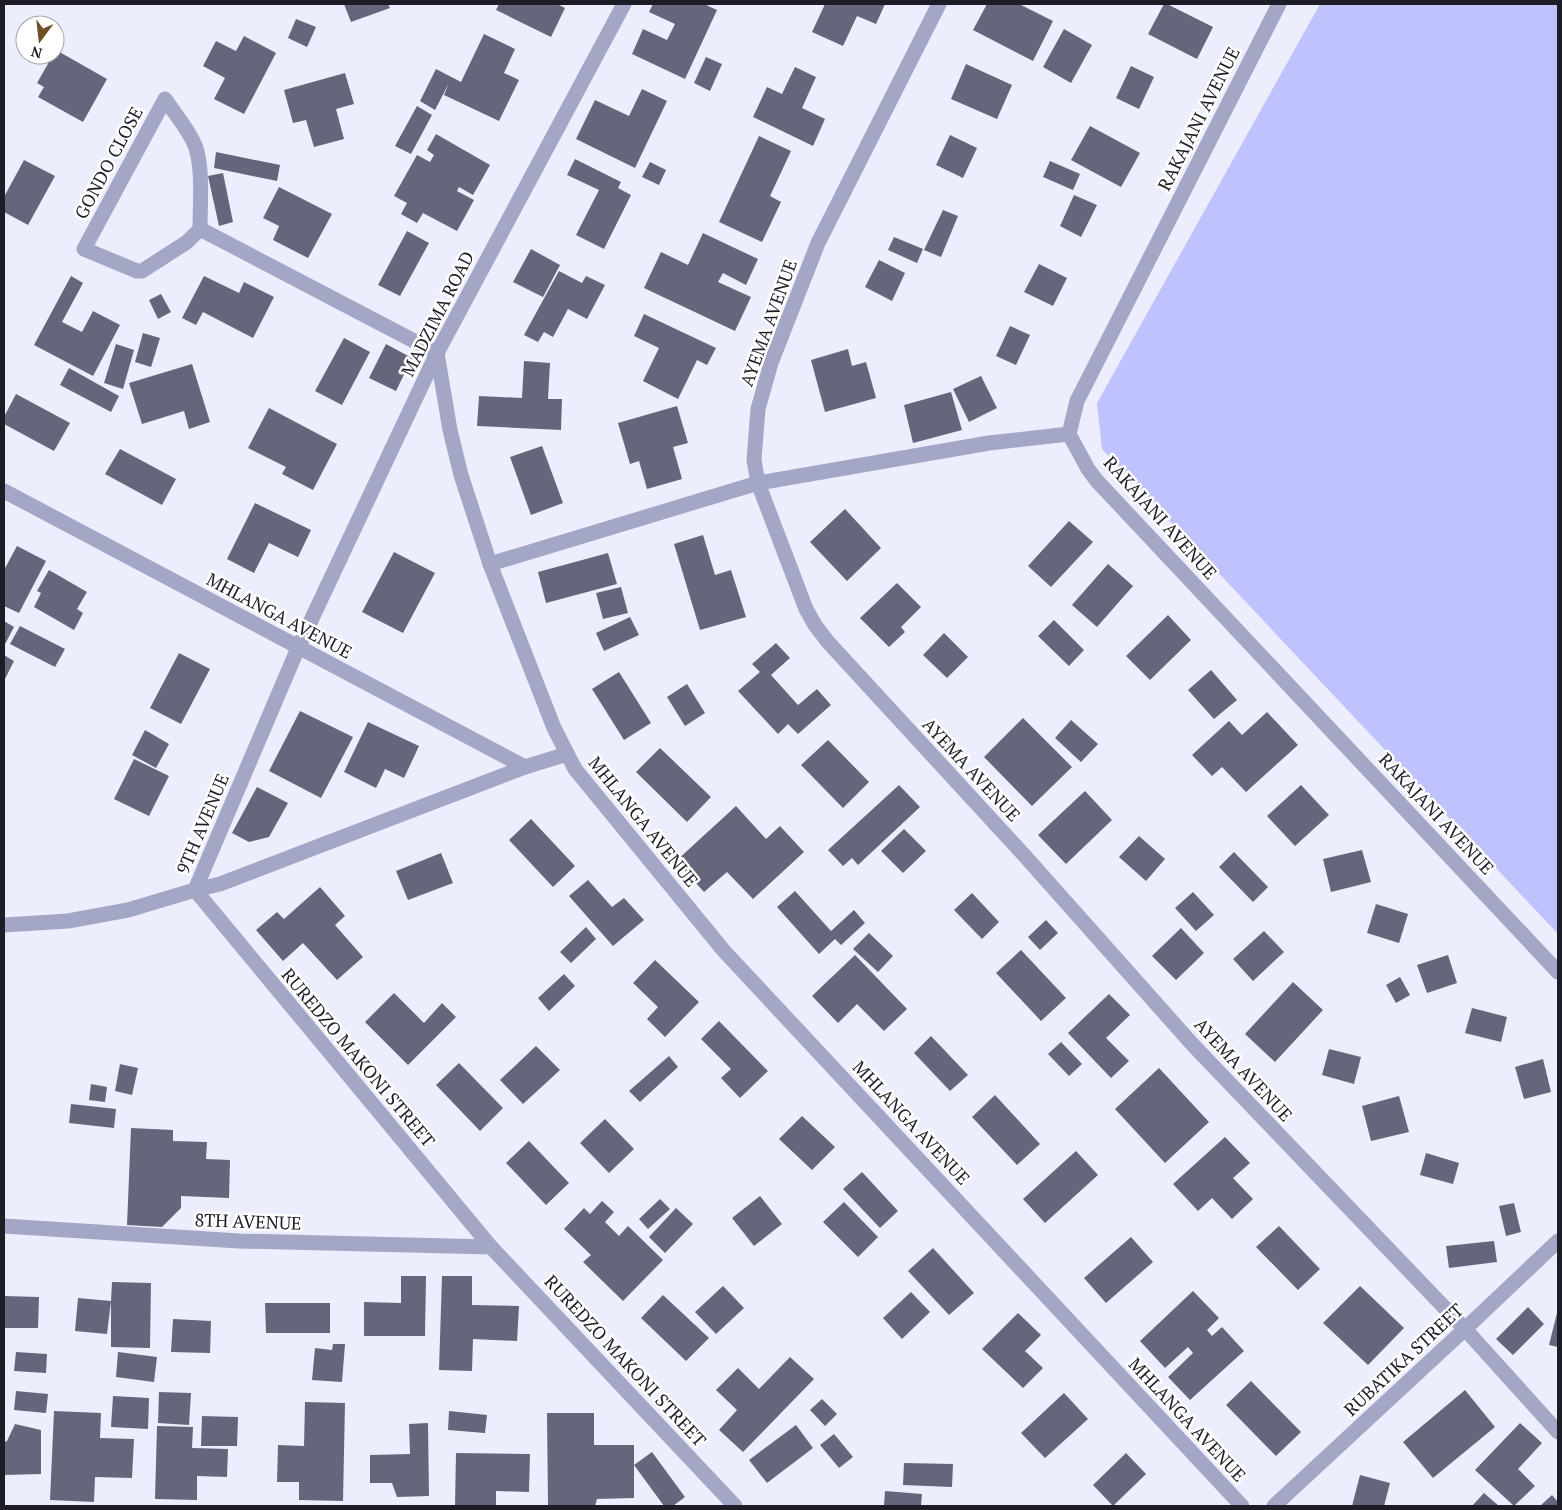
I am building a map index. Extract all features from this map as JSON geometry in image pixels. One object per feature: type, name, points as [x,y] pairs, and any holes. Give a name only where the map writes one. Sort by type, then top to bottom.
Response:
[{"type":"street","name":"MADZIMA ROAD","points":[[298,648],[437,354],[624,4]]},
{"type":"street","name":"AYEMA AVENUE","points":[[939,4],[818,243],[771,363],[758,409],[754,445],[754,460],[758,483],[806,609],[828,642],[1024,855],[1193,1046],[1465,1329],[1558,1432]]},
{"type":"street","name":"RAKAJANI AVENUE","points":[[1279,4],[1078,401],[1069,434],[1088,469],[1097,481],[1558,972]]},
{"type":"street","name":"GONDO CLOSE","points":[[165,99],[196,148],[199,171],[200,229],[187,242],[142,271],[130,269],[84,249],[165,99]]},
{"type":"street","points":[[200,229],[437,354]]},
{"type":"street","name":"MHLANGA AVENUE","points":[[437,354],[450,430],[461,475],[490,564],[554,728],[567,754],[585,782],[724,951],[1242,1506]]},
{"type":"street","points":[[490,564],[758,483],[989,443],[1069,434]]},
{"type":"street","name":"MHLANGA AVENUE","points":[[4,492],[525,767],[567,754]]},
{"type":"street","name":"9TH AVENUE","points":[[4,925],[68,921],[128,910],[194,890],[298,648]]},
{"type":"street","points":[[194,890],[220,884],[525,767]]},
{"type":"street","name":"RUREDZO MAKONI STREET","points":[[194,890],[491,1246],[735,1506]]},
{"type":"street","name":"8TH AVENUE","points":[[4,1226],[239,1241],[491,1246]]},
{"type":"street","name":"RUBATIKA STREET","points":[[1274,1506],[1558,1241]]},
{"type":"shaded area","points":[[1320,4],[1558,4],[1558,934],[1102,449],[1097,403]]},
{"type":"building","points":[[344,4],[388,4],[390,8],[351,22]]},
{"type":"building","points":[[499,4],[557,4],[565,8],[551,37],[496,10]]},
{"type":"building","points":[[653,4],[704,4],[717,10],[685,79],[632,54],[643,29],[667,40],[675,24],[649,12]]},
{"type":"building","points":[[825,4],[885,4],[876,24],[857,16],[843,46],[812,32]]},
{"type":"building","points":[[987,4],[1019,4],[1053,21],[1033,61],[973,30]]},
{"type":"building","points":[[1164,4],[1213,27],[1197,59],[1148,34]]},
{"type":"building","points":[[296,19],[316,27],[307,47],[288,38]]},
{"type":"building","points":[[1064,29],[1092,45],[1071,83],[1043,67]]},
{"type":"building","points":[[484,34],[515,49],[504,73],[519,80],[499,121],[444,95],[449,83],[435,110],[420,101],[436,69],[461,82]]},
{"type":"building","points":[[244,36],[276,53],[244,114],[214,99],[225,78],[203,66],[216,41],[236,51]]},
{"type":"building","points":[[65,55],[107,79],[83,122],[38,97],[44,87],[37,83],[47,65],[65,65]]},
{"type":"building","points":[[706,57],[722,64],[710,91],[694,83]]},
{"type":"building","points":[[966,64],[1012,85],[997,119],[951,99]]},
{"type":"building","points":[[1131,66],[1154,77],[1139,109],[1116,98]]},
{"type":"building","points":[[795,67],[816,77],[802,108],[825,119],[813,146],[753,117],[767,87],[782,94]]},
{"type":"building","points":[[345,73],[354,104],[336,109],[344,139],[314,147],[306,120],[293,123],[284,90]]},
{"type":"building","points":[[642,89],[667,101],[635,168],[576,139],[595,100],[629,116]]},
{"type":"building","points":[[417,106],[432,115],[411,154],[395,146]]},
{"type":"building","points":[[1090,126],[1140,153],[1121,187],[1071,160]]},
{"type":"building","points":[[436,134],[490,165],[473,195],[459,187],[457,191],[474,200],[457,231],[423,213],[417,223],[401,214],[407,203],[394,196],[417,155],[430,162],[434,155],[427,150]]},
{"type":"building","points":[[950,135],[977,148],[963,178],[936,165]]},
{"type":"building","points":[[759,136],[791,151],[770,196],[781,202],[762,242],[719,222]]},
{"type":"building","points":[[216,152],[280,165],[277,181],[214,168]]},
{"type":"building","points":[[575,159],[621,182],[618,188],[631,195],[604,249],[576,235],[599,190],[567,175]]},
{"type":"building","points":[[24,160],[55,176],[28,225],[4,212],[4,197]]},
{"type":"building","points":[[1050,161],[1080,174],[1073,190],[1043,177]]},
{"type":"building","points":[[650,162],[666,170],[659,185],[642,177]]},
{"type":"building","points":[[223,173],[233,222],[219,226],[208,176]]},
{"type":"building","points":[[279,187],[332,214],[308,258],[273,240],[279,226],[263,218]]},
{"type":"building","points":[[1074,195],[1097,205],[1081,237],[1060,226]]},
{"type":"building","points":[[943,210],[958,216],[941,257],[924,250]]},
{"type":"building","points":[[407,231],[429,243],[400,296],[378,285]]},
{"type":"building","points":[[703,233],[758,259],[746,285],[723,273],[718,282],[751,297],[735,331],[644,288],[661,252],[688,265]]},
{"type":"building","points":[[894,237],[923,249],[917,263],[888,250]]},
{"type":"building","points":[[531,249],[560,265],[543,297],[513,282]]},
{"type":"building","points":[[879,260],[905,273],[892,301],[865,287]]},
{"type":"building","points":[[1039,264],[1067,278],[1053,306],[1024,292]]},
{"type":"building","points":[[559,271],[582,283],[586,276],[605,285],[587,319],[568,309],[553,337],[544,332],[538,342],[524,335]]},
{"type":"building","points":[[71,276],[83,283],[62,322],[82,332],[93,311],[120,325],[93,376],[34,345]]},
{"type":"building","points":[[204,276],[239,293],[244,282],[274,297],[253,338],[203,312],[196,325],[182,318]]},
{"type":"building","points":[[161,294],[171,312],[158,319],[149,300]]},
{"type":"building","points":[[644,314],[716,348],[707,365],[697,360],[678,399],[643,381],[659,348],[634,336]]},
{"type":"building","points":[[1010,326],[1030,335],[1016,365],[996,356]]},
{"type":"building","points":[[143,333],[160,338],[151,367],[135,362]]},
{"type":"building","points":[[344,338],[370,352],[342,405],[315,391]]},
{"type":"building","points":[[116,344],[134,350],[123,389],[104,383]]},
{"type":"building","points":[[386,344],[412,358],[396,391],[369,378]]},
{"type":"building","points":[[848,349],[852,366],[866,362],[876,398],[825,412],[811,360]]},
{"type":"building","points":[[524,361],[550,363],[548,399],[562,399],[561,430],[477,426],[479,396],[522,398]]},
{"type":"building","points":[[192,364],[210,422],[189,429],[184,411],[142,424],[129,383]]},
{"type":"building","points":[[69,368],[119,396],[111,412],[60,385]]},
{"type":"building","points":[[981,376],[997,408],[969,422],[953,389]]},
{"type":"building","points":[[951,392],[962,430],[913,443],[904,405]]},
{"type":"building","points":[[16,394],[70,423],[54,451],[4,424],[4,417]]},
{"type":"building","points":[[677,406],[688,443],[673,447],[682,479],[647,489],[639,461],[630,464],[618,423]]},
{"type":"building","points":[[269,408],[337,444],[313,490],[282,474],[286,467],[248,448]]},
{"type":"building","points":[[542,446],[563,503],[531,515],[510,457]]},
{"type":"building","points":[[120,449],[176,479],[162,505],[105,474]]},
{"type":"building","points":[[255,503],[311,530],[298,557],[269,543],[254,573],[227,559]]},
{"type":"building","points":[[845,509],[881,548],[847,581],[810,542]]},
{"type":"building","points":[[1069,521],[1093,542],[1051,587],[1028,566]]},
{"type":"building","points":[[703,535],[715,575],[731,570],[746,617],[700,630],[674,544]]},
{"type":"building","points":[[17,546],[46,561],[19,613],[4,606],[4,570]]},
{"type":"building","points":[[394,552],[435,573],[403,633],[362,612]]},
{"type":"building","points":[[608,553],[617,584],[546,603],[538,572]]},
{"type":"building","points":[[1108,564],[1133,586],[1097,627],[1072,605]]},
{"type":"building","points":[[49,570],[87,592],[77,609],[83,613],[74,630],[34,607],[41,593],[37,591]]},
{"type":"building","points":[[897,583],[921,607],[901,627],[905,632],[889,647],[860,618]]},
{"type":"building","points":[[621,587],[628,613],[603,619],[596,593]]},
{"type":"building","points":[[1168,615],[1191,640],[1150,680],[1126,656]]},
{"type":"building","points":[[630,617],[639,635],[604,651],[596,633]]},
{"type":"building","points":[[1054,620],[1084,650],[1069,666],[1038,636]]},
{"type":"building","points":[[4,621],[14,627],[4,646]]},
{"type":"building","points":[[20,626],[65,649],[55,667],[10,644]]},
{"type":"building","points":[[944,633],[968,657],[947,678],[923,655]]},
{"type":"building","points":[[776,643],[790,658],[771,675],[798,705],[817,689],[831,705],[798,734],[788,724],[778,734],[738,691],[760,672],[752,664]]},
{"type":"building","points":[[179,653],[210,669],[181,724],[150,708]]},
{"type":"building","points":[[4,655],[14,661],[4,681]]},
{"type":"building","points":[[1211,670],[1237,700],[1214,719],[1188,690]]},
{"type":"building","points":[[619,672],[651,723],[624,740],[592,689]]},
{"type":"building","points":[[687,684],[705,713],[685,726],[667,697]]},
{"type":"building","points":[[300,711],[353,737],[321,798],[269,771]]},
{"type":"building","points":[[1267,712],[1298,745],[1246,792],[1222,767],[1212,776],[1192,755],[1229,721],[1242,735]]},
{"type":"building","points":[[1023,718],[1072,767],[1032,806],[984,757]]},
{"type":"building","points":[[1071,720],[1098,744],[1081,762],[1055,738]]},
{"type":"building","points":[[368,722],[419,746],[404,778],[385,769],[376,788],[344,772]]},
{"type":"building","points":[[145,730],[169,744],[156,768],[132,755]]},
{"type":"building","points":[[828,740],[869,782],[843,808],[801,765]]},
{"type":"building","points":[[660,748],[711,797],[687,822],[636,772]]},
{"type":"building","points":[[134,759],[169,776],[149,816],[114,799]]},
{"type":"building","points":[[899,785],[920,807],[858,865],[852,858],[843,866],[828,850]]},
{"type":"building","points":[[1301,785],[1329,815],[1295,846],[1267,816]]},
{"type":"building","points":[[257,787],[288,803],[269,837],[249,842],[232,833]]},
{"type":"building","points":[[1085,791],[1112,820],[1066,864],[1038,835]]},
{"type":"building","points":[[736,806],[766,839],[780,826],[804,852],[753,899],[727,872],[704,892],[676,861]]},
{"type":"building","points":[[531,819],[575,866],[553,887],[509,840]]},
{"type":"building","points":[[904,829],[926,851],[903,873],[881,851]]},
{"type":"building","points":[[1139,836],[1165,859],[1146,881],[1119,857]]},
{"type":"building","points":[[1362,850],[1371,882],[1331,892],[1323,859]]},
{"type":"building","points":[[1234,852],[1268,887],[1253,902],[1219,867]]},
{"type":"building","points":[[441,853],[453,883],[408,900],[396,871]]},
{"type":"building","points":[[588,880],[612,907],[624,898],[644,920],[613,946],[569,896]]},
{"type":"building","points":[[320,887],[345,916],[335,925],[363,957],[337,980],[303,943],[283,961],[256,930],[277,912],[284,919]]},
{"type":"building","points":[[795,891],[831,931],[854,910],[865,923],[841,945],[835,939],[819,954],[777,907]]},
{"type":"building","points":[[1193,892],[1214,915],[1196,931],[1175,908]]},
{"type":"building","points":[[972,893],[999,922],[982,939],[954,910]]},
{"type":"building","points":[[1376,904],[1408,914],[1399,943],[1367,933]]},
{"type":"building","points":[[1046,920],[1058,933],[1040,950],[1028,937]]},
{"type":"building","points":[[586,927],[596,939],[571,963],[560,952]]},
{"type":"building","points":[[1181,928],[1204,953],[1176,980],[1152,956]]},
{"type":"building","points":[[1264,931],[1284,952],[1253,981],[1233,959]]},
{"type":"building","points":[[869,933],[893,956],[878,972],[853,949]]},
{"type":"building","points":[[1021,950],[1066,998],[1041,1021],[996,973]]},
{"type":"building","points":[[855,955],[907,1009],[884,1031],[857,1004],[838,1023],[812,996]]},
{"type":"building","points":[[1448,955],[1457,983],[1427,993],[1417,965]]},
{"type":"building","points":[[655,960],[699,1002],[665,1037],[647,1019],[658,1007],[633,983]]},
{"type":"building","points":[[564,974],[575,986],[549,1011],[538,998]]},
{"type":"building","points":[[1400,977],[1410,995],[1396,1003],[1386,985]]},
{"type":"building","points":[[1293,982],[1323,1010],[1275,1062],[1245,1034]]},
{"type":"building","points":[[394,993],[424,1023],[442,1003],[456,1017],[408,1065],[365,1022]]},
{"type":"building","points":[[1109,994],[1130,1015],[1106,1038],[1129,1061],[1111,1078],[1068,1033]]},
{"type":"building","points":[[1472,1008],[1507,1017],[1501,1042],[1465,1033]]},
{"type":"building","points":[[719,1021],[768,1071],[740,1098],[721,1078],[731,1069],[701,1039]]},
{"type":"building","points":[[931,1036],[968,1075],[950,1091],[914,1053]]},
{"type":"building","points":[[1061,1042],[1082,1064],[1069,1076],[1048,1054]]},
{"type":"building","points":[[536,1046],[560,1070],[523,1104],[500,1080]]},
{"type":"building","points":[[1329,1049],[1361,1057],[1354,1084],[1322,1075]]},
{"type":"building","points":[[669,1056],[678,1067],[640,1102],[629,1091]]},
{"type":"building","points":[[1543,1059],[1551,1092],[1524,1099],[1515,1067]]},
{"type":"building","points":[[459,1063],[503,1108],[480,1131],[436,1085]]},
{"type":"building","points":[[120,1064],[138,1068],[132,1095],[115,1091]]},
{"type":"building","points":[[1159,1068],[1209,1122],[1165,1163],[1115,1109]]},
{"type":"building","points":[[91,1084],[107,1087],[105,1102],[89,1100]]},
{"type":"building","points":[[995,1095],[1040,1144],[1017,1165],[972,1117]]},
{"type":"building","points":[[1399,1096],[1409,1132],[1371,1141],[1362,1106]]},
{"type":"building","points":[[71,1104],[116,1109],[114,1128],[69,1123]]},
{"type":"building","points":[[802,1116],[835,1147],[812,1170],[779,1139]]},
{"type":"building","points":[[605,1119],[634,1149],[609,1173],[580,1143]]},
{"type":"building","points":[[131,1128],[173,1130],[173,1141],[207,1142],[206,1159],[230,1160],[229,1198],[181,1196],[181,1208],[162,1227],[127,1225]]},
{"type":"building","points":[[1225,1137],[1250,1163],[1233,1178],[1253,1199],[1232,1219],[1212,1198],[1198,1211],[1173,1184]]},
{"type":"building","points":[[529,1141],[569,1183],[546,1205],[506,1163]]},
{"type":"building","points":[[1076,1151],[1098,1175],[1045,1223],[1023,1199]]},
{"type":"building","points":[[1426,1153],[1459,1163],[1453,1184],[1420,1175]]},
{"type":"building","points":[[862,1172],[898,1211],[880,1228],[843,1189]]},
{"type":"building","points":[[760,1196],[782,1224],[754,1246],[732,1218]]},
{"type":"building","points":[[660,1199],[670,1209],[648,1229],[639,1219]]},
{"type":"building","points":[[602,1201],[614,1212],[605,1222],[619,1236],[628,1226],[663,1260],[623,1301],[583,1262],[591,1255],[564,1229],[584,1208],[590,1214]]},
{"type":"building","points":[[844,1202],[878,1237],[858,1257],[823,1222]]},
{"type":"building","points":[[1514,1203],[1521,1232],[1506,1236],[1499,1206]]},
{"type":"building","points":[[676,1208],[693,1224],[665,1253],[649,1237]]},
{"type":"building","points":[[1279,1226],[1320,1269],[1298,1290],[1256,1247]]},
{"type":"building","points":[[1131,1237],[1153,1262],[1106,1303],[1084,1278]]},
{"type":"building","points":[[1494,1241],[1497,1262],[1449,1268],[1446,1246]]},
{"type":"building","points":[[933,1248],[974,1293],[949,1315],[908,1271]]},
{"type":"building","points":[[401,1276],[426,1276],[425,1336],[364,1336],[364,1302],[401,1303]]},
{"type":"building","points":[[442,1276],[472,1276],[472,1305],[519,1306],[517,1341],[473,1339],[472,1371],[439,1370]]},
{"type":"building","points":[[112,1282],[151,1283],[150,1348],[111,1347]]},
{"type":"building","points":[[723,1286],[744,1308],[716,1334],[695,1312]]},
{"type":"building","points":[[1360,1286],[1404,1328],[1368,1365],[1323,1323]]},
{"type":"building","points":[[1193,1291],[1219,1318],[1207,1330],[1212,1336],[1222,1327],[1244,1351],[1190,1400],[1168,1377],[1193,1353],[1188,1347],[1165,1368],[1140,1341]]},
{"type":"building","points":[[911,1292],[930,1312],[902,1339],[883,1318]]},
{"type":"building","points":[[663,1295],[709,1338],[686,1361],[641,1318]]},
{"type":"building","points":[[4,1296],[39,1297],[38,1328],[4,1328]]},
{"type":"building","points":[[78,1298],[111,1301],[107,1334],[75,1331]]},
{"type":"building","points":[[265,1303],[330,1303],[330,1333],[266,1333]]},
{"type":"building","points":[[1528,1307],[1544,1324],[1513,1355],[1496,1339]]},
{"type":"building","points":[[1558,1309],[1558,1347],[1549,1345]]},
{"type":"building","points":[[1018,1313],[1041,1335],[1025,1351],[1043,1368],[1023,1388],[982,1349]]},
{"type":"building","points":[[173,1319],[211,1321],[210,1353],[171,1352]]},
{"type":"building","points":[[333,1344],[345,1344],[342,1382],[312,1380],[315,1348],[332,1350]]},
{"type":"building","points":[[16,1352],[47,1354],[46,1373],[14,1371]]},
{"type":"building","points":[[118,1352],[157,1357],[154,1382],[116,1377]]},
{"type":"building","points":[[790,1357],[814,1379],[743,1452],[719,1430],[737,1410],[716,1390],[738,1368],[759,1389]]},
{"type":"building","points":[[1251,1381],[1301,1432],[1276,1456],[1226,1405]]},
{"type":"building","points":[[1465,1390],[1495,1427],[1433,1478],[1403,1442]]},
{"type":"building","points":[[16,1391],[48,1394],[46,1413],[14,1410]]},
{"type":"building","points":[[159,1392],[191,1393],[189,1425],[158,1423]]},
{"type":"building","points":[[1064,1393],[1088,1419],[1045,1458],[1021,1433]]},
{"type":"building","points":[[113,1396],[149,1398],[148,1429],[111,1427]]},
{"type":"building","points":[[822,1399],[837,1414],[825,1426],[810,1410]]},
{"type":"building","points":[[305,1402],[345,1403],[343,1501],[299,1500],[299,1482],[277,1482],[278,1445],[304,1446]]},
{"type":"building","points":[[54,1411],[101,1413],[100,1438],[134,1439],[132,1478],[95,1477],[94,1502],[50,1500]]},
{"type":"building","points":[[449,1411],[487,1415],[485,1433],[448,1430]]},
{"type":"building","points":[[547,1413],[594,1413],[594,1445],[634,1445],[634,1498],[597,1499],[595,1506],[548,1506]]},
{"type":"building","points":[[202,1416],[238,1417],[237,1446],[201,1446]]},
{"type":"building","points":[[428,1423],[429,1496],[397,1497],[392,1483],[370,1483],[370,1455],[410,1454],[409,1424]]},
{"type":"building","points":[[1520,1423],[1542,1443],[1518,1469],[1535,1486],[1514,1506],[1475,1470]]},
{"type":"building","points":[[15,1424],[41,1430],[41,1474],[4,1475],[4,1442],[7,1441]]},
{"type":"building","points":[[796,1425],[813,1448],[767,1483],[749,1460]]},
{"type":"building","points":[[157,1426],[193,1427],[192,1448],[228,1449],[227,1477],[197,1476],[197,1500],[155,1499]]},
{"type":"building","points":[[834,1434],[853,1457],[839,1468],[820,1445]]},
{"type":"building","points":[[652,1452],[685,1497],[673,1506],[664,1506],[634,1465]]},
{"type":"building","points":[[456,1453],[530,1454],[529,1492],[496,1491],[496,1506],[455,1506]]},
{"type":"building","points":[[1126,1453],[1146,1474],[1113,1506],[1093,1485]]},
{"type":"building","points":[[904,1463],[953,1464],[952,1487],[903,1485]]},
{"type":"building","points":[[1360,1475],[1390,1483],[1384,1506],[1352,1506]]},
{"type":"building","points":[[885,1491],[922,1494],[921,1506],[884,1506]]},
{"type":"building","points":[[1484,1493],[1499,1506],[1472,1506]]},
{"type":"building","points":[[1552,1495],[1558,1502],[1558,1506],[1540,1506]]}]
